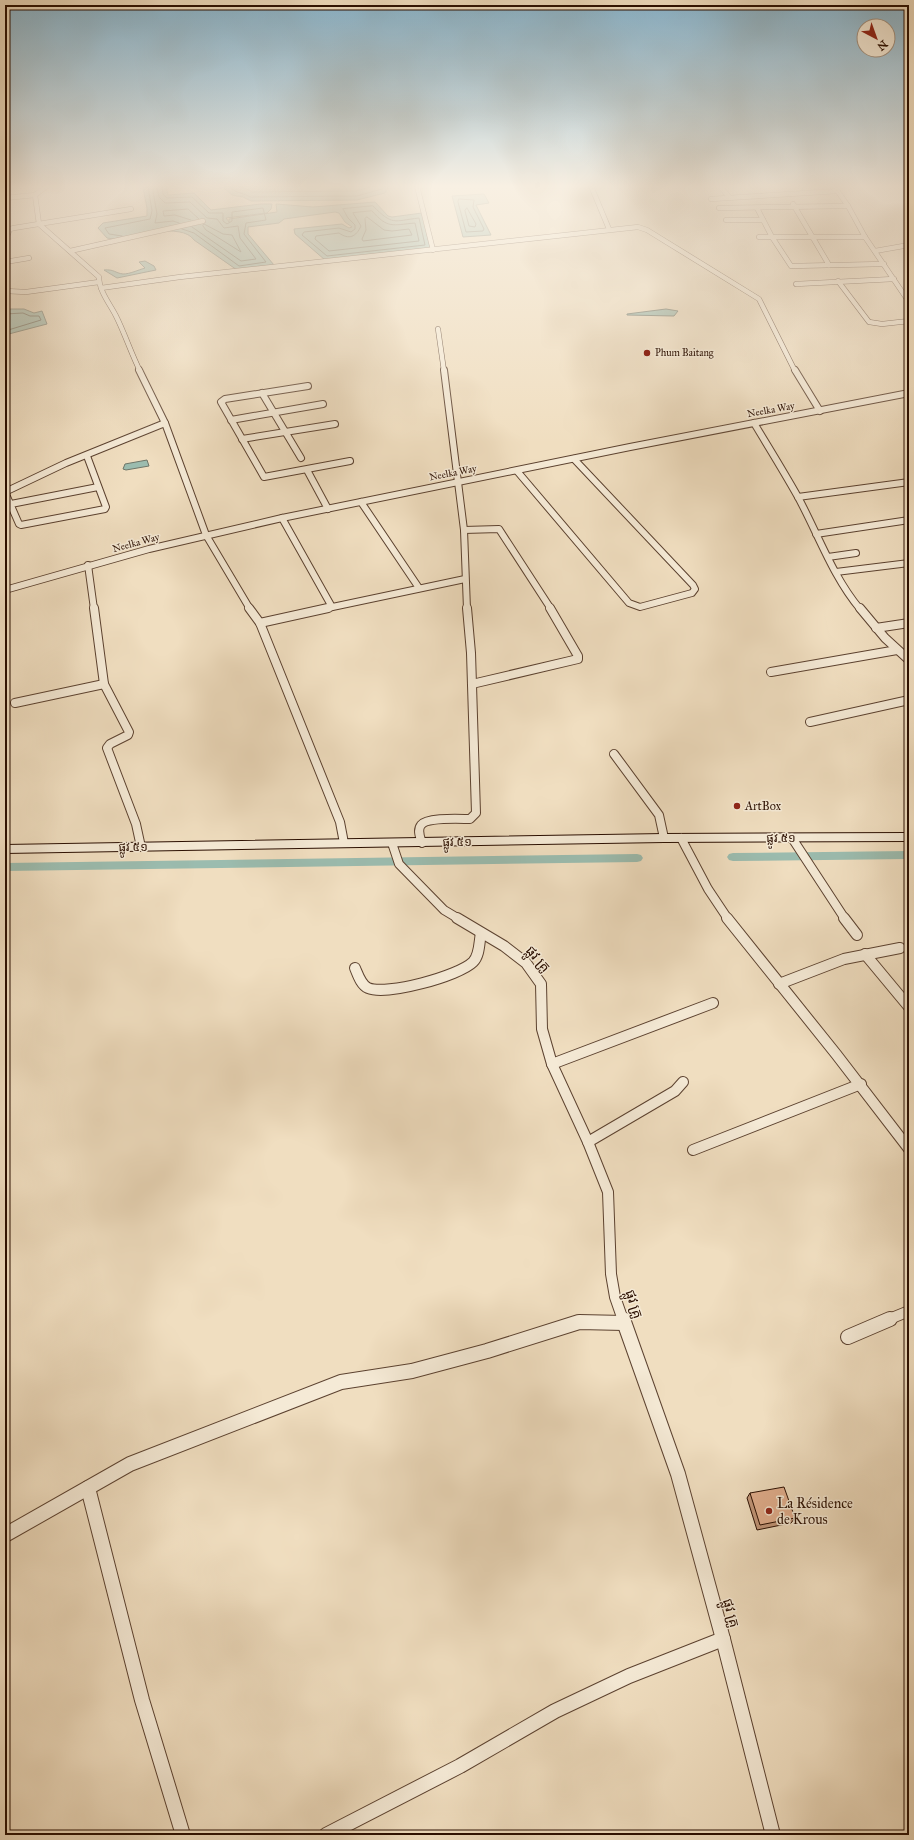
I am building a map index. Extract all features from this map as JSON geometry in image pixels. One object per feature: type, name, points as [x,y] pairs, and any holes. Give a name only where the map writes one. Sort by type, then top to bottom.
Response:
[{"type":"main road","name":"ផ្លូវ ៥១","points":[[5,849],[344,843],[393,847],[422,843],[663,830],[681,838],[795,842],[909,837]]},
{"type":"street","points":[[96,272],[99,277],[100,285],[116,316],[127,344],[165,423],[206,535],[247,605],[260,623],[340,822],[344,843]]},
{"type":"street","points":[[5,291],[26,292],[228,272]]},
{"type":"street","points":[[714,272],[761,302],[779,336],[789,360],[820,411]]},
{"type":"street","points":[[889,272],[909,302]]},
{"type":"street","points":[[796,284],[894,279]]},
{"type":"street","points":[[838,281],[869,322],[882,324],[909,321]]},
{"type":"street","points":[[422,843],[419,833],[421,825],[427,820],[470,818],[476,813],[477,807],[472,653],[465,579],[464,530],[438,329]]},
{"type":"street","points":[[308,386],[222,400],[231,420],[264,477],[350,461]]},
{"type":"street","points":[[262,393],[301,458]]},
{"type":"street","name":"Neelka Way","points":[[5,590],[88,565],[206,535],[282,518],[516,470],[909,394]]},
{"type":"street","points":[[231,420],[323,404]]},
{"type":"street","points":[[87,456],[106,507],[101,511],[20,525],[5,492],[52,469],[165,423]]},
{"type":"street","points":[[754,423],[798,497],[828,557],[854,602],[876,628],[909,660]]},
{"type":"street","points":[[242,439],[335,424]]},
{"type":"street","points":[[516,470],[629,603],[640,606],[692,593],[695,589],[693,585],[574,459]]},
{"type":"street","points":[[307,470],[328,509]]},
{"type":"street","points":[[798,497],[909,482]]},
{"type":"street","points":[[11,504],[98,487]]},
{"type":"street","points":[[361,502],[419,588]]},
{"type":"street","points":[[282,518],[332,607]]},
{"type":"street","points":[[816,534],[909,520]]},
{"type":"street","points":[[464,530],[499,529],[545,599],[578,656],[578,659],[575,660],[472,684]]},
{"type":"street","points":[[828,557],[856,553]]},
{"type":"street","points":[[836,572],[909,563]]},
{"type":"street","points":[[88,565],[104,684],[129,729],[128,735],[110,744],[107,748],[136,824],[141,847]]},
{"type":"street","points":[[260,623],[465,579]]},
{"type":"street","points":[[876,628],[909,623]]},
{"type":"street","points":[[771,672],[897,650]]},
{"type":"street","points":[[15,703],[104,684]]},
{"type":"street","points":[[810,722],[909,700]]},
{"type":"street","points":[[614,754],[655,810],[663,830]]},
{"type":"street","points":[[681,838],[692,863],[731,926],[861,1084],[909,1149]]},
{"type":"street","points":[[795,842],[841,914],[857,935]]},
{"type":"street","name":"ផ្លូវ គ្រូ","points":[[393,847],[399,864],[444,910],[504,946],[516,955],[537,977],[541,984],[542,1029],[552,1064],[588,1142],[608,1192],[612,1285],[615,1297],[678,1474],[723,1639],[773,1835]]},
{"type":"street","points":[[356,968],[366,987],[376,990],[387,991],[414,984],[448,974],[470,965],[474,961],[481,933]]},
{"type":"street","points":[[779,984],[824,966],[866,954],[900,948]]},
{"type":"street","points":[[866,954],[909,1007]]},
{"type":"street","points":[[552,1064],[713,1003]]},
{"type":"street","points":[[588,1142],[675,1091],[683,1082]]},
{"type":"street","points":[[693,1150],[861,1084]]},
{"type":"street","points":[[848,1337],[909,1311]]},
{"type":"street","points":[[5,1535],[130,1464],[341,1382],[412,1371],[487,1351],[579,1322],[624,1323]]},
{"type":"street","points":[[88,1488],[142,1700],[183,1835]]},
{"type":"street","points":[[326,1835],[460,1766],[555,1711],[629,1676],[723,1639]]},
{"type":"water","points":[[107,272],[115,272],[120,274],[147,272],[117,278]]},
{"type":"water","points":[[24,309],[34,313],[42,311],[47,324],[5,335],[5,310]]},
{"type":"water","points":[[666,309],[678,311],[674,316],[627,315],[627,314]]},
{"type":"water","points":[[147,460],[149,466],[126,470],[123,469],[125,464]]},
{"type":"building","name":"La Résidence de Krous","points":[[784,1487],[795,1518],[760,1525],[750,1493]]},
{"type":"waterway","points":[[733,857],[909,855]]},
{"type":"waterway","points":[[5,867],[637,858]]},
{"type":"place","name":"Phum Baitang","points":[[647,353]]},
{"type":"place","name":"ArtBox","points":[[737,806]]},
{"type":"place","name":"La Résidence de Krous","points":[[769,1511]]}]
